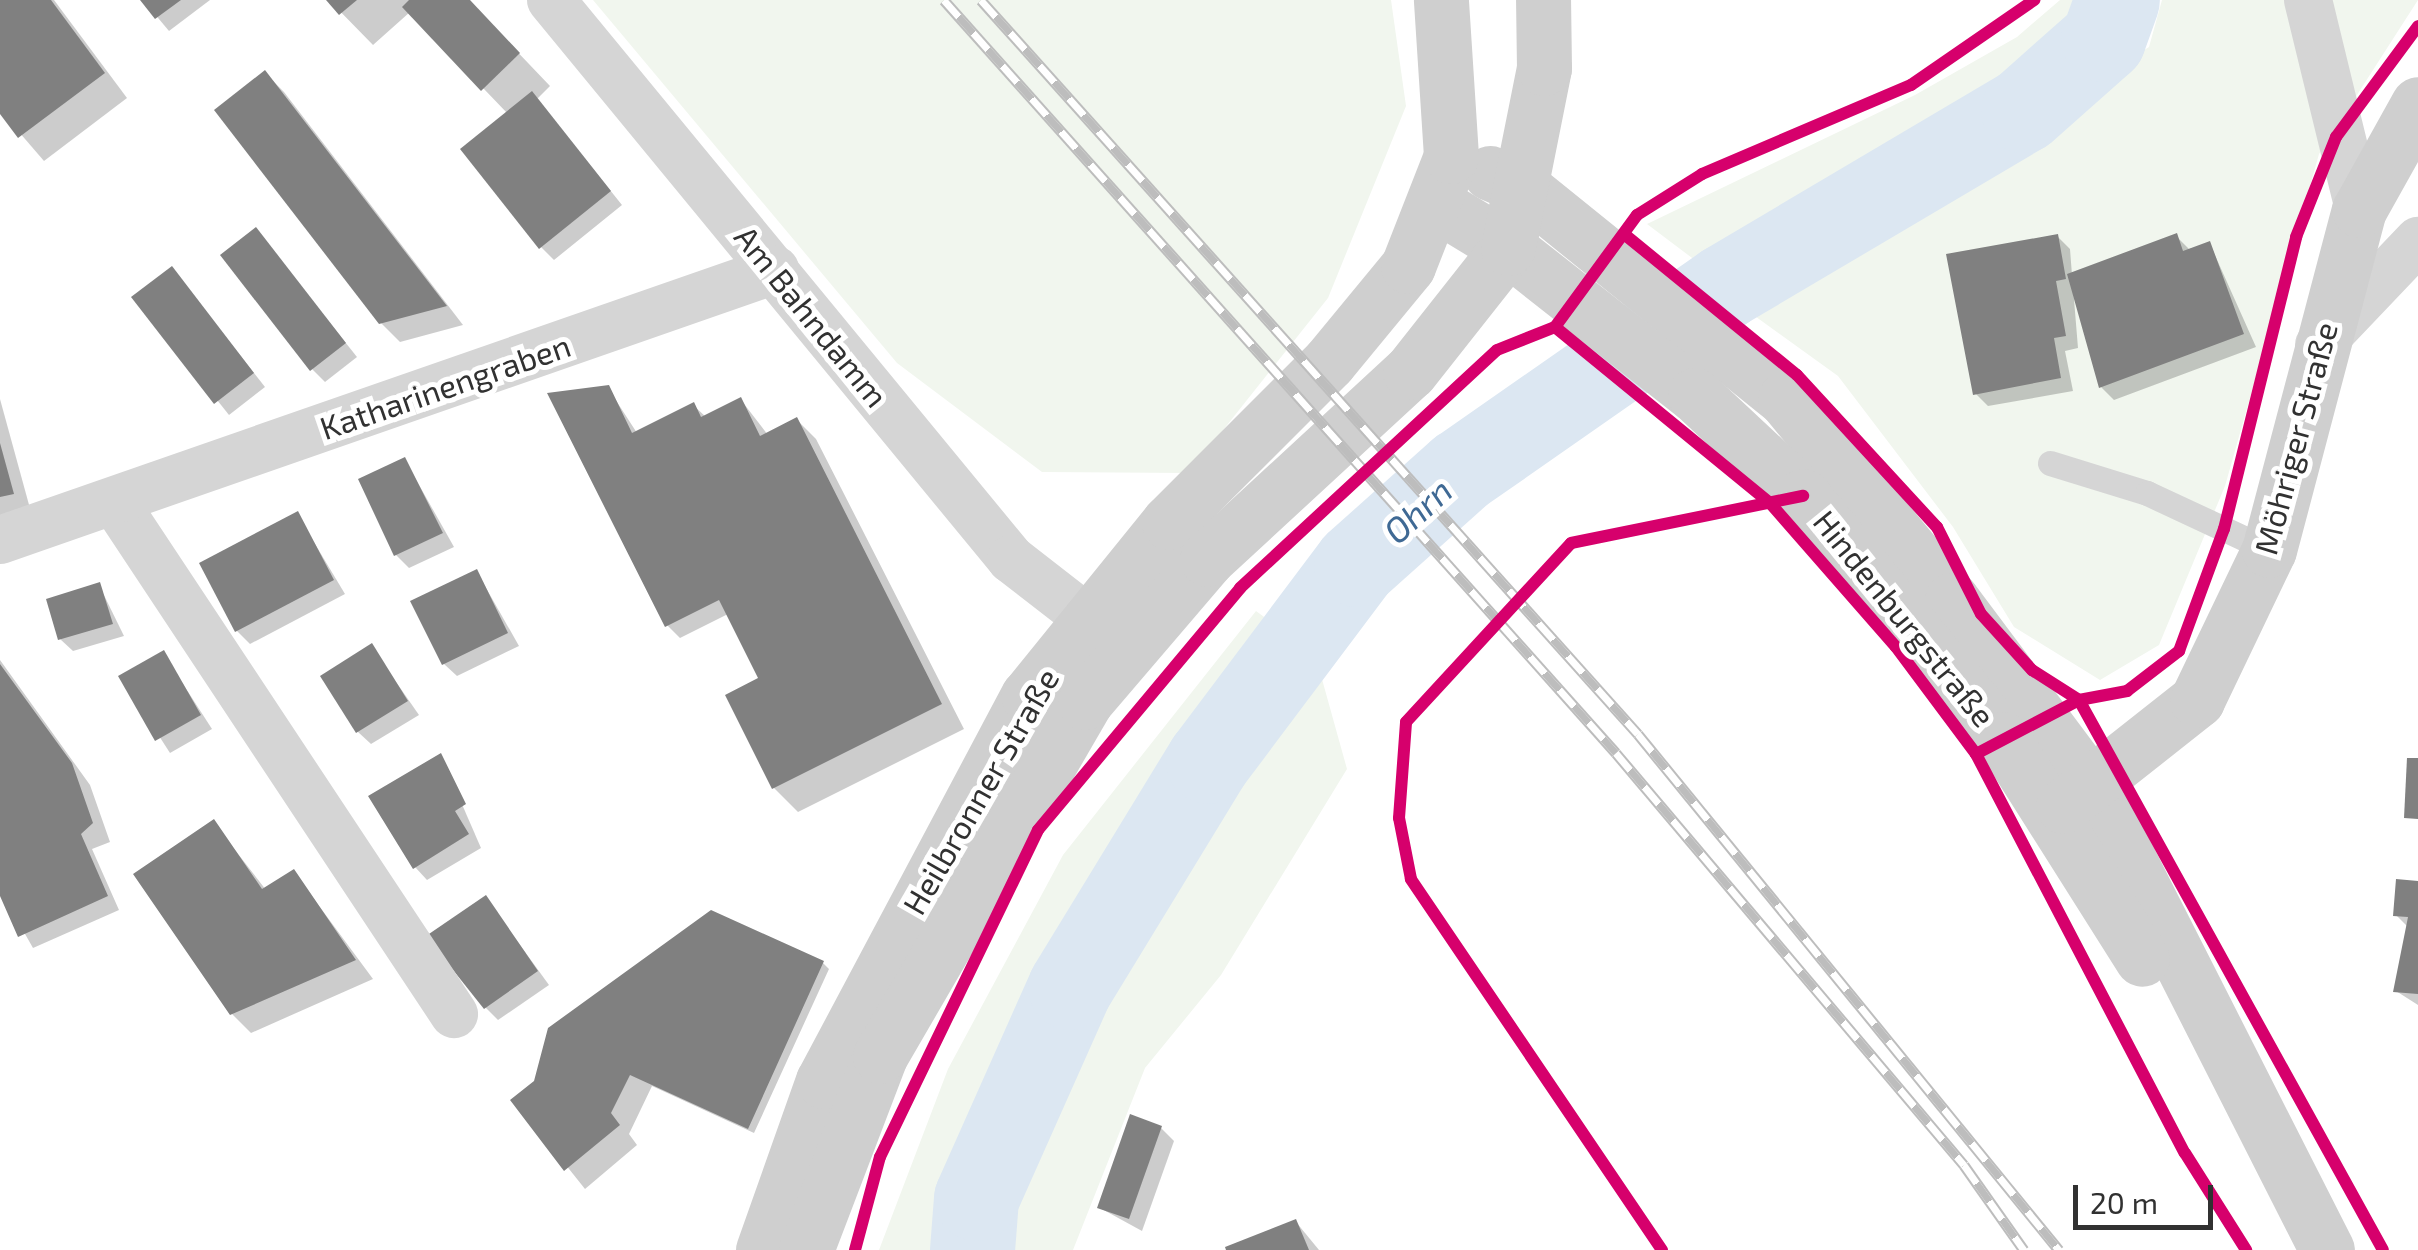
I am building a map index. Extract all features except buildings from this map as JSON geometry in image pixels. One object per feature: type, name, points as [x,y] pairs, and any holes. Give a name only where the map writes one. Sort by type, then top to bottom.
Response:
[{"type":"street","name":"Am Bahndamm","points":[[550,0],[1011,559],[1087,618]]},
{"type":"street","points":[[1441,0],[1445,181],[1508,248]]},
{"type":"street","name":"Heilbronner Straße","points":[[806,1250],[880,1056],[1085,702],[1207,559],[1410,372],[1508,248],[1544,68],[1543,0]]},
{"type":"street","points":[[2308,0],[2358,210]]},
{"type":"street","name":"Möhriger Straße","points":[[2073,799],[2197,700],[2269,550],[2319,345],[2358,210],[2418,104]]},
{"type":"street","points":[[1445,181],[1520,186]]},
{"type":"street","name":"Heilbronner Straße","points":[[764,1250],[823,1081],[954,822],[1087,618],[1329,362],[1408,266],[1445,181]]},
{"type":"street","name":"Hindenburgstraße","points":[[1520,186],[1785,399],[2073,799],[2327,1250]]},
{"type":"street","points":[[2319,345],[2418,241]]},
{"type":"street","name":"Hindenburgstraße","points":[[1508,248],[1696,395],[1804,496],[2073,799],[2310,1250]]},
{"type":"street","name":"Katharinengraben","points":[[0,540],[116,504],[775,270]]},
{"type":"street","points":[[116,504],[454,1014]]},
{"type":"lane","points":[[2050,462],[2147,493],[2269,550]]},
{"type":"shaded area","points":[[593,0],[1391,0],[1406,106],[1328,298],[1189,473],[1042,472],[897,363]]},
{"type":"shaded area","points":[[2060,0],[2108,0],[2094,32],[1712,273],[1647,224],[1915,95],[2017,37]]},
{"type":"shaded area","points":[[2162,0],[2418,0],[2319,154],[2225,486],[2159,645],[2100,680],[2014,627],[1953,527],[1838,376],[1741,306],[2149,47]]},
{"type":"shaded area","points":[[1256,611],[1315,654],[1347,769],[1221,975],[1145,1068],[1073,1250],[879,1250],[948,1069],[1063,855]]},
{"type":"waterway","name":"Ohrn","points":[[972,1250],[976,1198],[1070,987],[1208,761],[1356,564],[1460,471],[1725,286],[2023,110],[2103,39],[2117,0]]},
{"type":"railway","points":[[944,0],[1616,753],[1964,1165],[2024,1250]]},
{"type":"railway","points":[[981,0],[1638,734],[2059,1250]]},
{"type":"cycle path","points":[[855,1250],[880,1157],[1038,830],[1240,588],[1497,350],[1555,327],[1637,215],[1702,174],[1911,85],[2034,0]]},
{"type":"cycle path","points":[[1976,754],[2079,700],[2127,691],[2179,651],[2224,529],[2296,237],[2336,137],[2418,26]]},
{"type":"cycle path","points":[[1624,234],[1797,375],[1937,527],[1981,614],[2032,670],[2079,700],[2383,1250]]},
{"type":"cycle path","points":[[1555,327],[1770,503],[1896,647],[1976,754],[2185,1153],[2246,1250]]},
{"type":"cycle path","points":[[1662,1250],[1411,879],[1399,818],[1406,722],[1571,543],[1803,496]]}]
